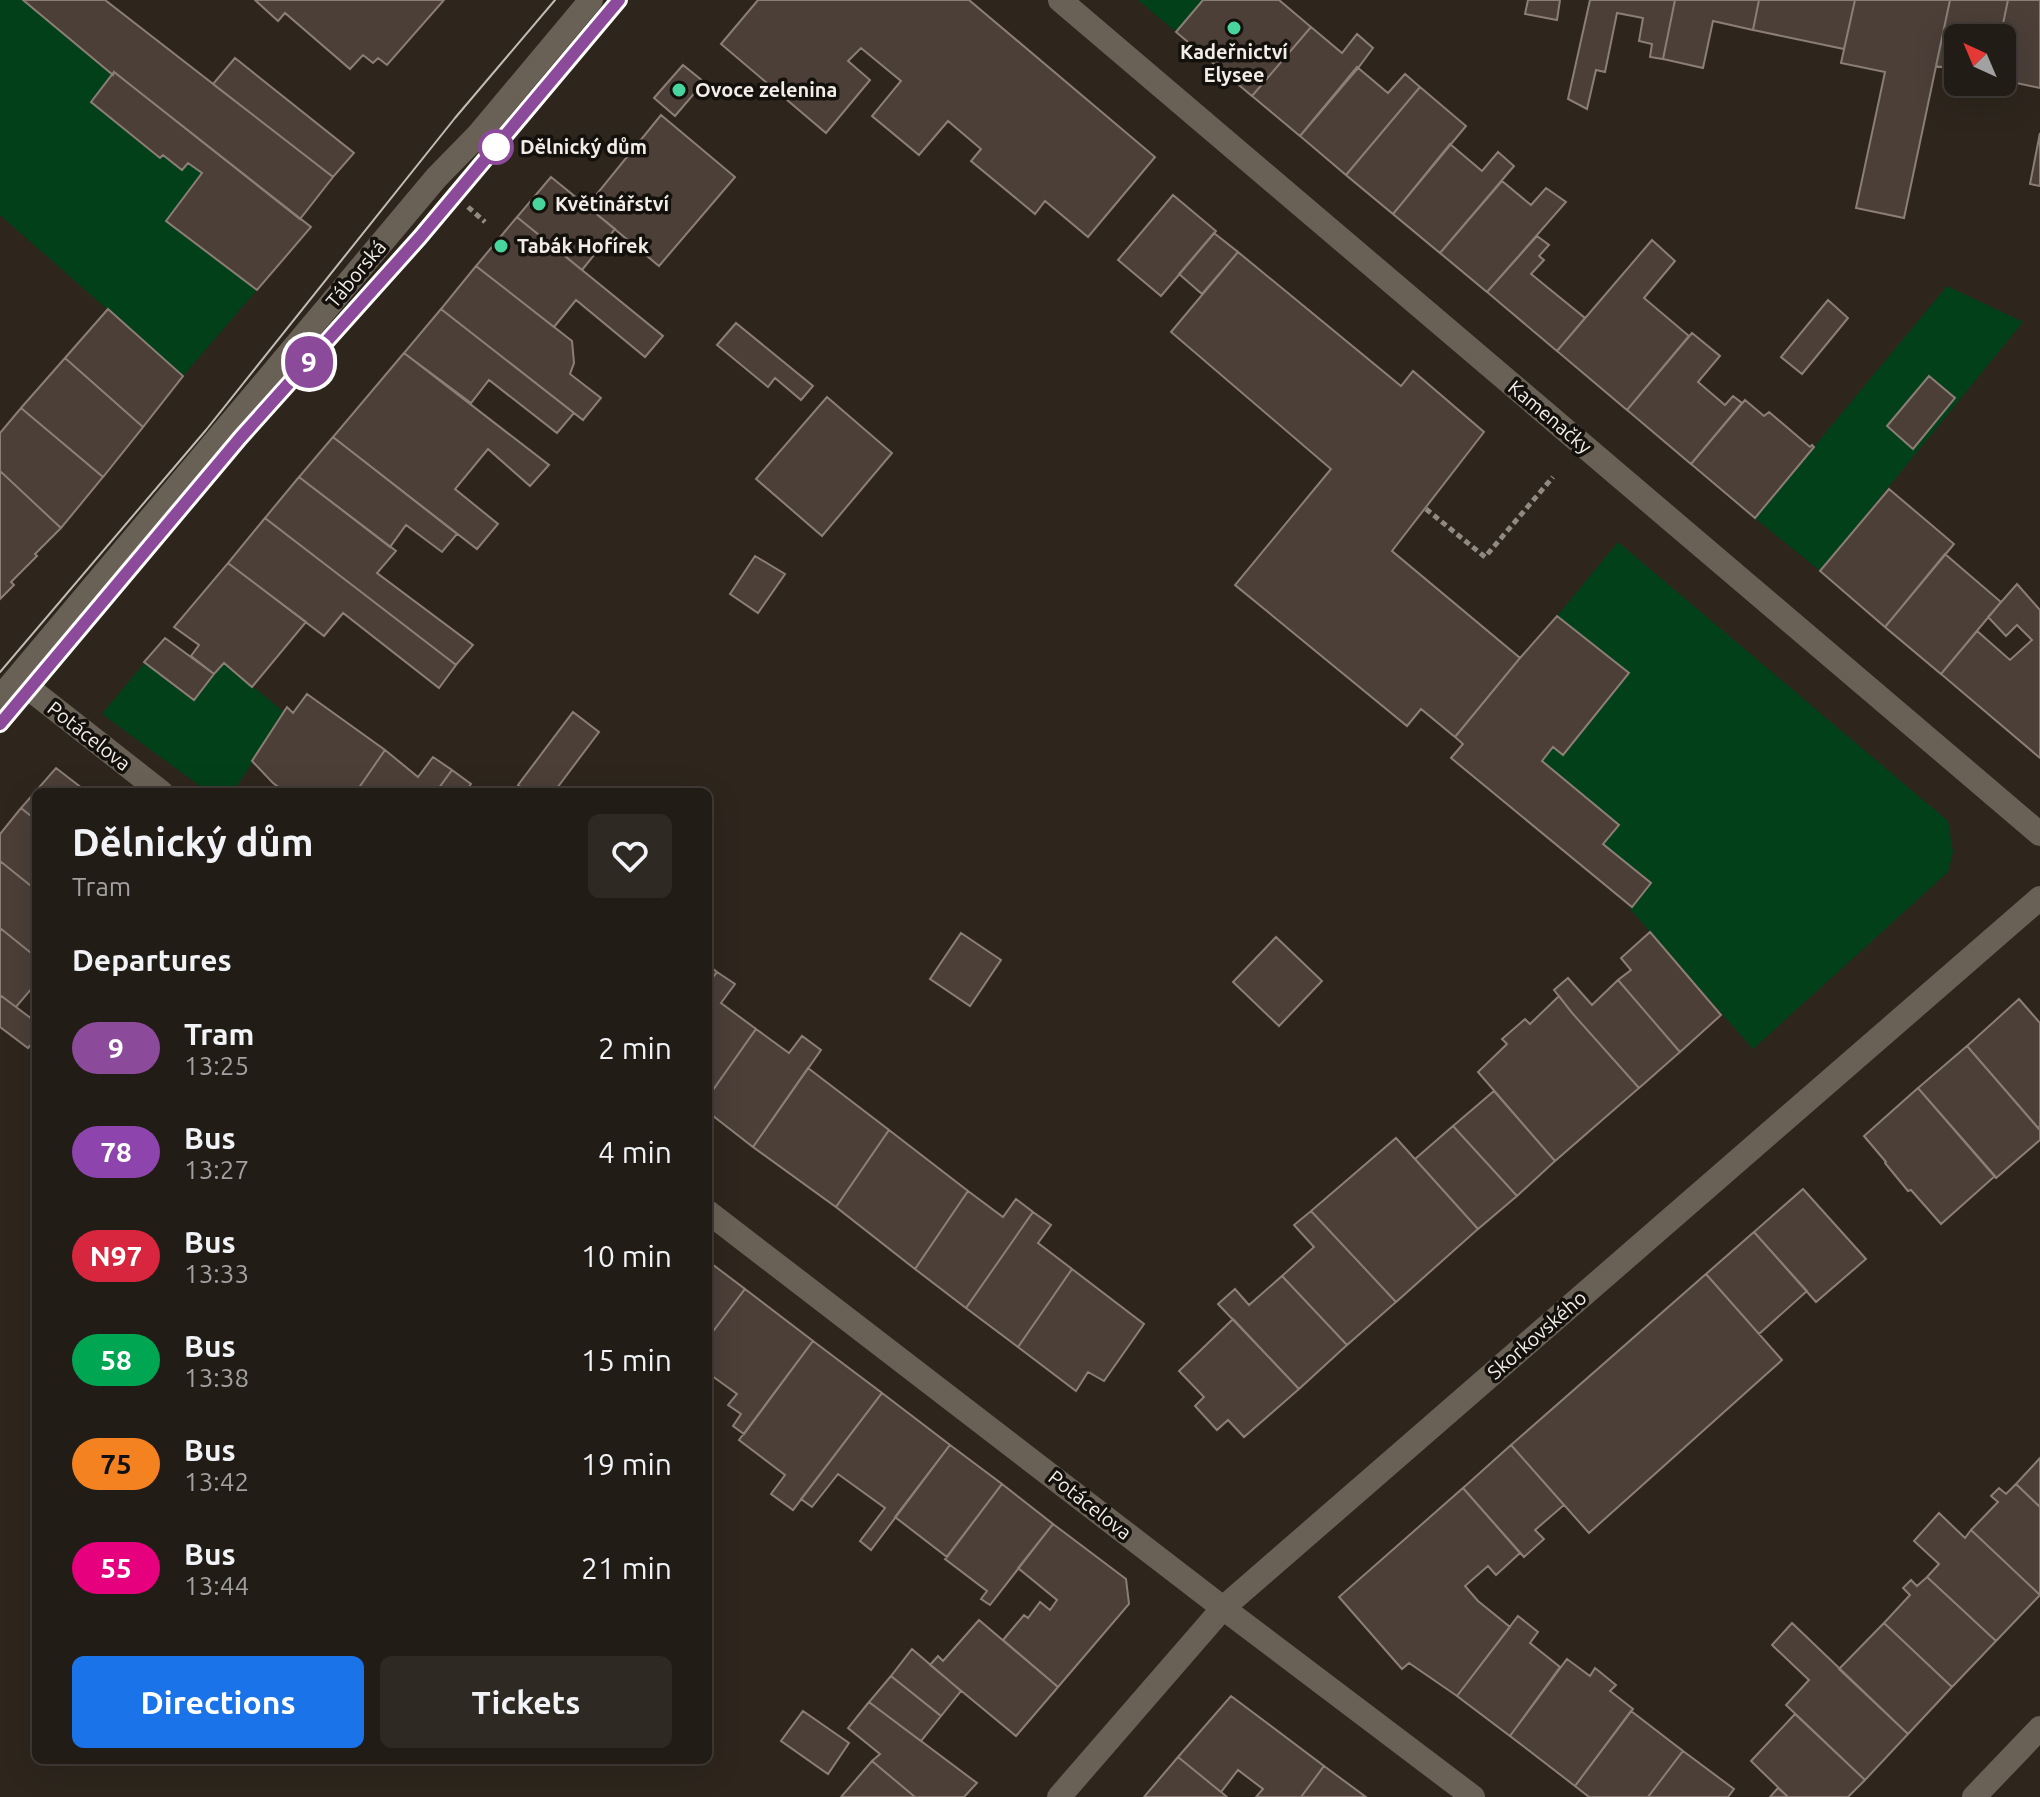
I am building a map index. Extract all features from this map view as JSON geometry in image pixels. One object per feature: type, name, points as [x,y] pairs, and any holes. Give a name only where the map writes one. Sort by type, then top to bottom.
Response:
[{"type":"street","name":"Táborská","points":[[0,698],[436,178],[478,135],[591,0]]},
{"type":"street","name":"Kamenačky","points":[[1060,0],[2040,834]]},
{"type":"street","name":"Potácelova","points":[[17,679],[156,788]]},
{"type":"street","name":"Skorkovského","points":[[1059,1797],[1223,1608],[2040,898]]},
{"type":"street","name":"Potácelova","points":[[712,1215],[1473,1797]]},
{"type":"street","points":[[1974,1797],[2040,1728]]},
{"type":"path","points":[[1426,509],[1485,557],[1546,484]]},
{"type":"green space","points":[[0,0],[23,0],[190,136],[311,227],[183,376],[0,215]]},
{"type":"green space","points":[[1138,0],[1203,0],[1176,32]]},
{"type":"green space","points":[[1947,286],[2023,322],[1820,571],[1755,518]]},
{"type":"green space","points":[[1618,542],[1948,821],[1953,852],[1948,872],[1753,1049],[1630,909],[1650,883],[1603,844],[1618,825],[1542,761],[1553,747],[1563,755],[1629,673],[1557,616]]},
{"type":"green space","points":[[165,638],[213,674],[224,663],[285,713],[236,788],[203,788],[102,714]]},
{"type":"building","points":[[23,0],[105,0],[333,177],[300,219],[114,72],[113,75]]},
{"type":"building","points":[[255,0],[444,0],[387,65],[378,58],[373,63],[363,55],[350,69],[285,13],[278,21]]},
{"type":"building","points":[[758,0],[969,0],[1155,157],[1088,237],[1045,201],[1035,214],[971,161],[981,149],[948,121],[919,155],[872,116],[901,81],[861,48],[848,61],[870,80],[826,133],[721,44]]},
{"type":"building","points":[[1203,0],[1279,0],[1311,27],[1252,96],[1176,32]]},
{"type":"building","points":[[1528,0],[1560,0],[1557,20],[1525,14]]},
{"type":"building","points":[[1590,0],[1675,0],[1663,59],[1650,57],[1652,44],[1639,41],[1643,18],[1617,13],[1605,72],[1596,70],[1587,109],[1568,99]]},
{"type":"building","points":[[1675,0],[1759,0],[1753,30],[1713,21],[1703,68],[1663,59]]},
{"type":"building","points":[[1759,0],[1855,0],[1844,49],[1753,30]]},
{"type":"building","points":[[1855,0],[1950,0],[1904,218],[1856,208],[1885,72],[1841,63]]},
{"type":"building","points":[[1950,0],[2008,0],[2003,24],[1945,24]]},
{"type":"building","points":[[2008,0],[2040,0],[2040,88],[2016,83],[2016,24],[2003,24]]},
{"type":"building","points":[[1311,27],[1342,53],[1357,34],[1373,48],[1300,136],[1252,96]]},
{"type":"building","points":[[1944,28],[1944,67],[1936,66]]},
{"type":"building","points":[[235,58],[354,153],[333,177],[213,84]]},
{"type":"building","name":"Ovoce zelenina","points":[[683,65],[704,82],[675,116],[654,98]]},
{"type":"building","points":[[1357,67],[1388,93],[1405,74],[1420,87],[1346,175],[1300,136]]},
{"type":"building","points":[[114,72],[311,227],[257,290],[166,221],[202,173],[188,163],[182,170],[163,155],[160,158],[91,102]]},
{"type":"building","points":[[1420,87],[1466,126],[1393,214],[1346,175]]},
{"type":"building","points":[[661,115],[735,177],[659,266],[587,206]]},
{"type":"building","points":[[2040,133],[2040,186],[2030,184]]},
{"type":"building","points":[[1450,144],[1482,171],[1498,152],[1514,166],[1440,253],[1393,214]]},
{"type":"building","points":[[551,177],[615,229],[582,270],[517,217]]},
{"type":"building","points":[[1502,181],[1531,205],[1546,188],[1566,202],[1487,292],[1440,253]]},
{"type":"building","points":[[1173,195],[1216,231],[1161,296],[1118,260]]},
{"type":"building","points":[[517,217],[663,336],[645,357],[576,300],[554,327],[476,266]]},
{"type":"building","points":[[1214,233],[1238,252],[1202,294],[1179,274]]},
{"type":"building","points":[[1537,236],[1549,245],[1539,256],[1544,260],[1531,274],[1585,318],[1557,351],[1487,292]]},
{"type":"building","points":[[1652,240],[1675,261],[1644,298],[1689,336],[1627,410],[1557,351]]},
{"type":"building","points":[[1238,252],[1401,386],[1413,371],[1484,432],[1392,551],[1520,658],[1455,737],[1421,709],[1407,726],[1235,585],[1331,469],[1171,332]]},
{"type":"building","points":[[476,266],[572,341],[574,363],[570,374],[601,398],[583,420],[441,309]]},
{"type":"building","points":[[1828,300],[1848,318],[1802,374],[1781,357]]},
{"type":"building","points":[[108,309],[183,376],[143,427],[65,358]]},
{"type":"building","points":[[441,309],[574,413],[557,433],[489,380],[471,403],[404,353]]},
{"type":"building","points":[[736,323],[813,386],[801,400],[775,378],[768,387],[717,345]]},
{"type":"building","points":[[1692,333],[1720,356],[1698,382],[1725,405],[1733,396],[1742,403],[1691,464],[1627,410]]},
{"type":"building","points":[[404,353],[549,465],[530,486],[488,449],[455,489],[498,524],[477,549],[333,437]]},
{"type":"building","points":[[65,358],[143,427],[103,477],[21,408]]},
{"type":"building","points":[[1929,376],[1955,398],[1913,449],[1887,426]]},
{"type":"building","points":[[827,397],[892,453],[822,536],[756,479]]},
{"type":"building","points":[[1745,400],[1764,416],[1769,412],[1810,447],[1814,447],[1755,518],[1691,464]]},
{"type":"building","points":[[21,408],[103,477],[61,528],[0,471],[0,433]]},
{"type":"building","points":[[333,437],[457,534],[442,552],[406,525],[390,547],[299,477]]},
{"type":"building","points":[[0,471],[61,528],[35,554],[37,556],[11,582],[14,585],[0,599]]},
{"type":"building","points":[[299,477],[396,551],[377,573],[473,645],[456,665],[265,518]]},
{"type":"building","points":[[1889,489],[1954,544],[1885,627],[1820,571]]},
{"type":"building","points":[[265,518],[456,665],[439,688],[343,613],[324,636],[228,563]]},
{"type":"building","points":[[1945,554],[2001,602],[1941,674],[1885,627]]},
{"type":"building","points":[[755,556],[785,574],[758,613],[730,594]]},
{"type":"building","points":[[228,563],[306,622],[252,687],[224,663],[214,674],[191,656],[199,645],[174,627]]},
{"type":"building","points":[[2017,584],[2040,610],[2040,758],[1941,674],[1977,631],[2010,660],[2032,640],[2017,625],[2006,636],[1988,617]]},
{"type":"building","points":[[1557,616],[1629,673],[1563,755],[1553,747],[1542,761],[1619,825],[1603,844],[1651,883],[1632,907],[1451,758],[1463,744],[1455,737]]},
{"type":"building","points":[[165,638],[214,674],[194,700],[144,662]]},
{"type":"building","points":[[307,694],[385,750],[359,788],[280,788],[252,761],[287,707],[293,713]]},
{"type":"building","points":[[573,712],[599,732],[557,788],[522,788],[518,785]]},
{"type":"building","points":[[385,750],[418,777],[433,757],[452,770],[439,788],[359,788]]},
{"type":"building","points":[[56,768],[82,788],[38,788]]},
{"type":"building","points":[[452,770],[471,784],[468,788],[439,788]]},
{"type":"building","points":[[32,795],[32,817],[21,808]]},
{"type":"building","points":[[21,808],[32,817],[32,887],[0,861],[0,834]]},
{"type":"building","points":[[0,861],[32,887],[32,954],[0,928]]},
{"type":"building","points":[[0,928],[32,954],[32,988],[16,1007],[0,995]]},
{"type":"building","points":[[1650,932],[1721,1015],[1680,1052],[1618,980],[1631,970],[1621,958]]},
{"type":"building","points":[[961,933],[1001,960],[970,1006],[930,979]]},
{"type":"building","points":[[1276,937],[1322,981],[1279,1026],[1233,982]]},
{"type":"building","points":[[717,972],[735,984],[721,1003],[756,1029],[712,1091],[712,979]]},
{"type":"building","points":[[1568,978],[1592,1005],[1618,980],[1680,1052],[1639,1088],[1554,990]]},
{"type":"building","points":[[0,995],[32,1019],[32,1043],[28,1048],[0,1027]]},
{"type":"building","points":[[1559,996],[1639,1088],[1555,1161],[1478,1072],[1507,1044],[1502,1039],[1525,1019],[1530,1024]]},
{"type":"building","points":[[2019,999],[2040,1023],[2038,1128],[1967,1046]]},
{"type":"building","points":[[756,1029],[789,1053],[802,1036],[821,1050],[753,1147],[712,1115],[712,1091]]},
{"type":"building","points":[[1967,1046],[2040,1130],[2040,1140],[1996,1178],[1918,1088]]},
{"type":"building","points":[[808,1068],[889,1130],[836,1207],[753,1147]]},
{"type":"building","points":[[1918,1088],[1995,1176],[1941,1224],[1911,1190],[1908,1191],[1864,1136]]},
{"type":"building","points":[[1494,1091],[1555,1161],[1517,1196],[1453,1126]]},
{"type":"building","points":[[1453,1126],[1517,1196],[1478,1229],[1415,1159]]},
{"type":"building","points":[[889,1130],[968,1191],[915,1269],[836,1207]]},
{"type":"building","points":[[1396,1138],[1478,1229],[1396,1302],[1311,1211]]},
{"type":"building","points":[[1803,1189],[1866,1259],[1816,1302],[1754,1232]]},
{"type":"building","points":[[968,1191],[1003,1217],[1016,1199],[1033,1212],[966,1308],[915,1269]]},
{"type":"building","points":[[1311,1211],[1396,1302],[1347,1345],[1282,1276],[1314,1247],[1294,1225]]},
{"type":"building","points":[[1033,1212],[1051,1225],[1038,1243],[1072,1269],[1018,1347],[966,1308]]},
{"type":"building","points":[[1754,1232],[1807,1291],[1759,1334],[1706,1274]]},
{"type":"building","points":[[712,1264],[745,1289],[712,1333]]},
{"type":"building","points":[[1072,1269],[1144,1324],[1104,1381],[1088,1372],[1076,1391],[1018,1347]]},
{"type":"building","points":[[1706,1274],[1782,1360],[1589,1533],[1511,1445]]},
{"type":"building","points":[[1282,1276],[1347,1345],[1299,1389],[1218,1304],[1235,1289],[1249,1305]]},
{"type":"building","points":[[745,1289],[813,1341],[744,1434],[733,1426],[741,1414],[728,1405],[737,1394],[712,1376],[712,1333]]},
{"type":"building","points":[[1233,1319],[1299,1389],[1244,1437],[1228,1420],[1217,1430],[1195,1406],[1204,1397],[1179,1371]]},
{"type":"building","points":[[813,1341],[882,1393],[793,1510],[771,1494],[785,1475],[739,1440]]},
{"type":"building","points":[[882,1393],[950,1445],[871,1550],[860,1541],[885,1508],[838,1474],[812,1507],[801,1499]]},
{"type":"building","points":[[950,1445],[1002,1484],[947,1557],[895,1517]]},
{"type":"building","points":[[1511,1445],[1564,1505],[1535,1530],[1544,1539],[1524,1557],[1463,1488]]},
{"type":"building","points":[[2040,1458],[2040,1507],[2016,1484]]},
{"type":"building","points":[[1002,1484],[1053,1524],[990,1605],[981,1599],[987,1591],[945,1559]]},
{"type":"building","points":[[2016,1484],[2040,1507],[2040,1595],[1971,1530],[1998,1502],[1991,1496],[1999,1488],[2006,1494]]},
{"type":"building","points":[[1463,1488],[1520,1553],[1496,1575],[1488,1566],[1465,1586],[1510,1627],[1457,1696],[1409,1663],[1402,1669],[1339,1597]]},
{"type":"building","points":[[1939,1513],[1965,1538],[1971,1530],[2040,1595],[1996,1641],[1927,1577],[1939,1564],[1914,1541]]},
{"type":"building","points":[[1053,1524],[1126,1579],[1129,1604],[1058,1687],[1003,1640],[1024,1615],[1028,1618],[1040,1602],[1050,1610],[1057,1600],[1018,1568]]},
{"type":"building","points":[[1927,1577],[1996,1641],[1952,1687],[1884,1623],[1910,1595],[1903,1588],[1911,1580],[1917,1586]]},
{"type":"building","points":[[1518,1616],[1538,1632],[1530,1643],[1560,1667],[1510,1736],[1457,1696]]},
{"type":"building","points":[[979,1620],[1058,1687],[1016,1736],[930,1665],[938,1656],[943,1661]]},
{"type":"building","points":[[1792,1623],[1908,1734],[1865,1780],[1786,1705],[1809,1680],[1772,1645]]},
{"type":"building","points":[[1884,1623],[1952,1687],[1908,1734],[1839,1669]]},
{"type":"building","points":[[912,1649],[961,1691],[941,1716],[891,1676]]},
{"type":"building","points":[[1567,1659],[1590,1676],[1595,1668],[1616,1685],[1610,1691],[1633,1709],[1575,1786],[1510,1736]]},
{"type":"building","points":[[891,1676],[941,1716],[921,1741],[869,1702]]},
{"type":"building","points":[[1231,1696],[1324,1766],[1301,1797],[1256,1797],[1263,1789],[1238,1770],[1221,1792],[1178,1757]]},
{"type":"building","points":[[869,1702],[977,1783],[964,1797],[915,1797],[872,1761],[880,1754],[848,1728]]},
{"type":"building","points":[[803,1711],[849,1743],[828,1774],[781,1741]]},
{"type":"building","points":[[1631,1711],[1683,1751],[1648,1797],[1589,1797],[1575,1786]]},
{"type":"building","points":[[1795,1714],[1865,1780],[1848,1797],[1788,1797],[1751,1761]]},
{"type":"building","points":[[1683,1751],[1734,1789],[1728,1797],[1648,1797]]},
{"type":"building","points":[[1178,1757],[1221,1792],[1227,1797],[1144,1797]]},
{"type":"building","points":[[872,1761],[915,1797],[841,1797]]},
{"type":"building","points":[[1324,1766],[1366,1797],[1301,1797]]},
{"type":"building","points":[[1778,1788],[1788,1797],[1770,1797]]},
{"type":"tram line","points":[[0,672],[206,430],[455,118],[555,0]]},
{"type":"tram line","points":[[0,724],[240,438],[420,237],[619,0]]},
{"type":"tram line","name":"9","points":[[0,724],[240,438],[420,237],[619,0]]},
{"type":"place","name":"Kadeřnictví Elysee","points":[[1234,28]]},
{"type":"place","name":"Ovoce zelenina","points":[[679,90]]},
{"type":"place","name":"Dělnický dům","points":[[496,147]]},
{"type":"place","name":"Květinářství","points":[[539,204]]},
{"type":"place","name":"Tabák Hofírek","points":[[501,246]]}]
